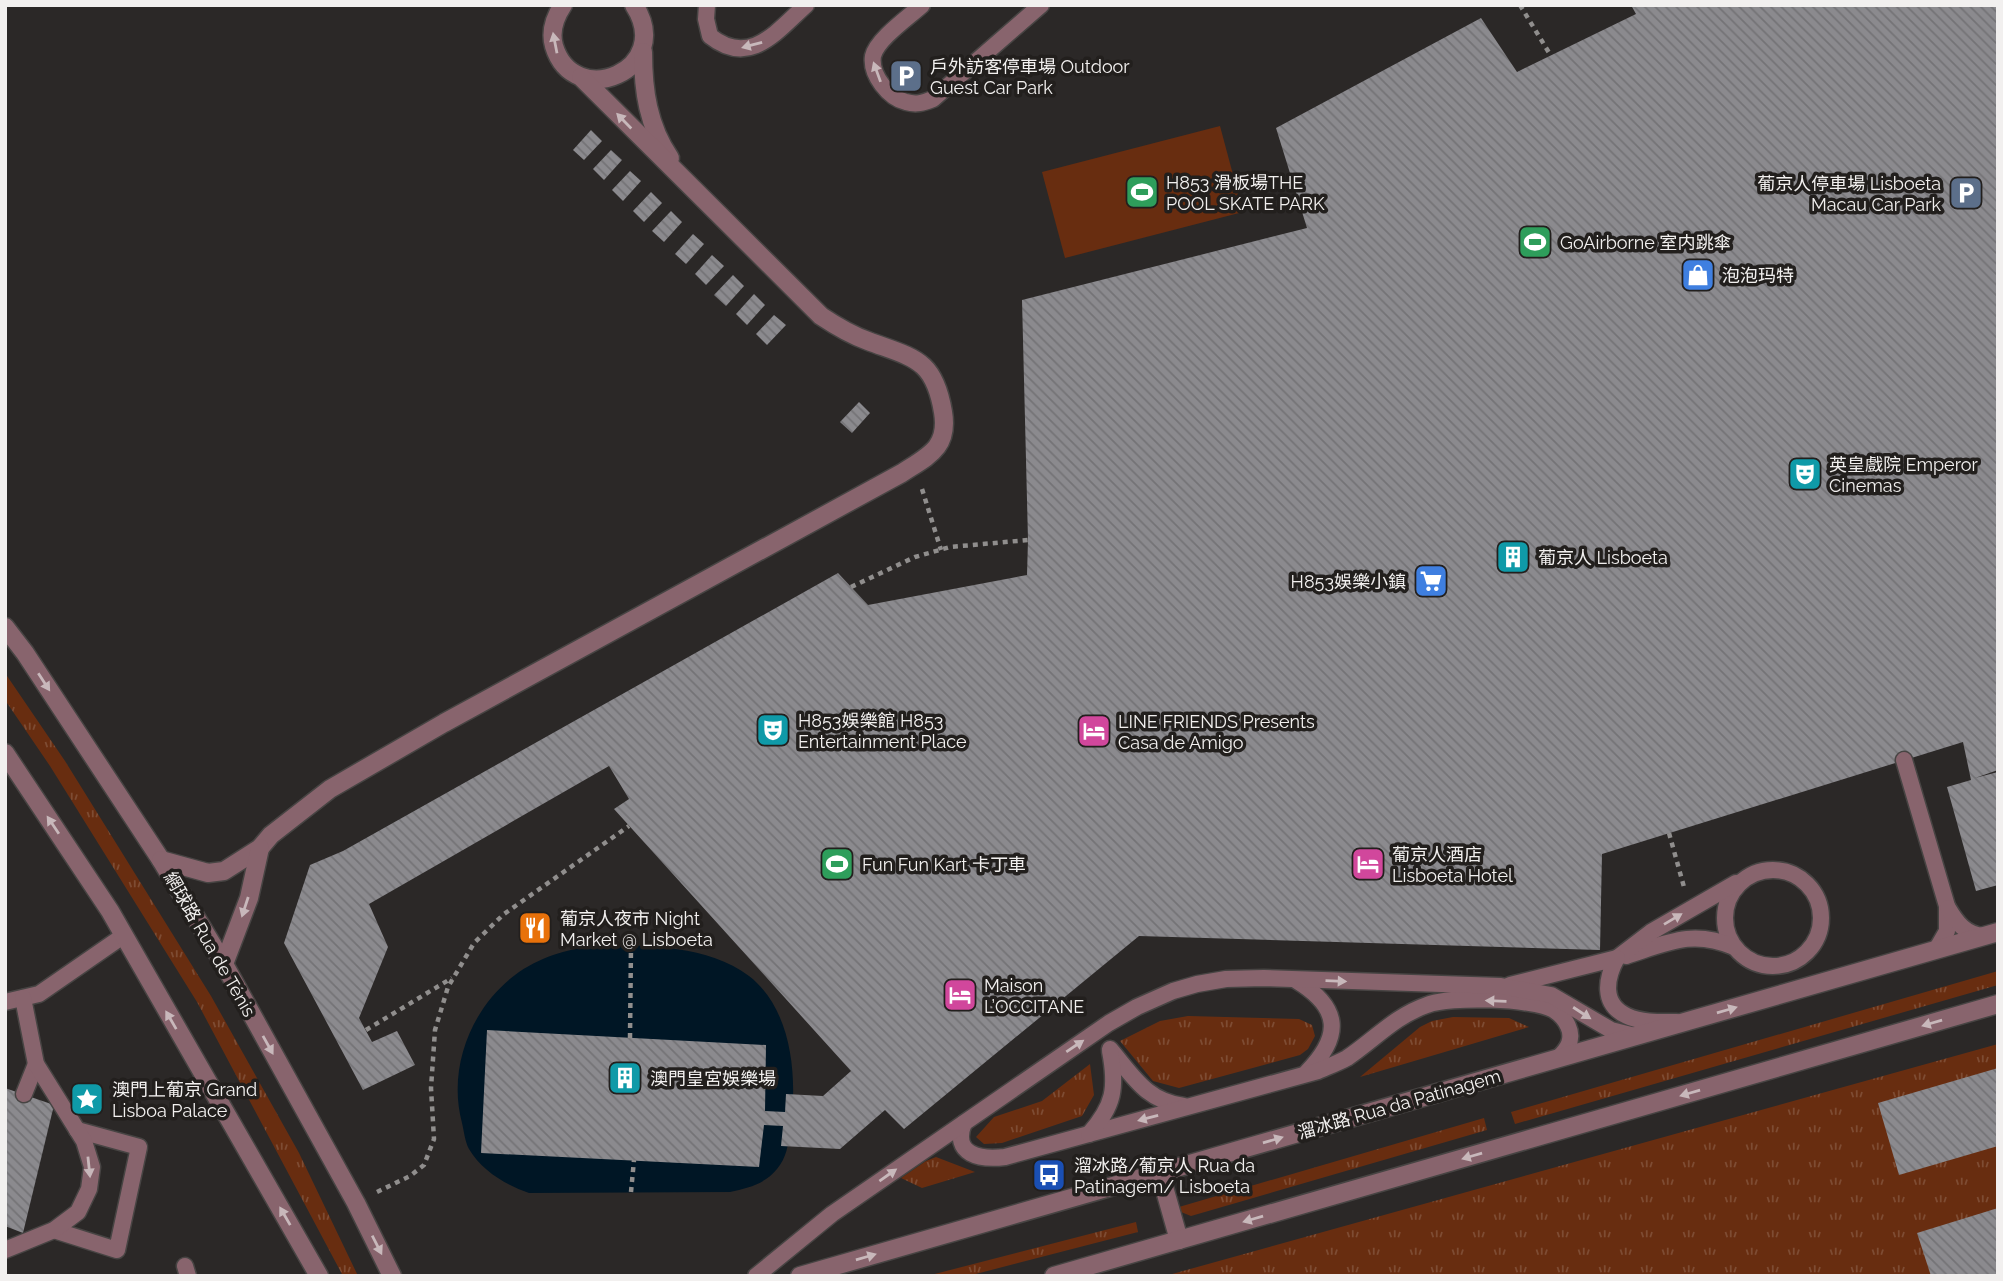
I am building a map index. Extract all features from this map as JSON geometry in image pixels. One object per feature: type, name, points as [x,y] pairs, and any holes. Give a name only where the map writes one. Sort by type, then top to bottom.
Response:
[{"type":"street","points":[[160,860],[217,873],[242,862],[271,835],[330,789],[444,723],[915,465],[934,453],[941,441],[945,423],[940,394],[935,379],[923,365],[904,353],[841,329],[821,316],[581,77],[563,63],[553,43],[553,28],[557,13],[563,5]]},
{"type":"street","points":[[634,5],[645,28]]},
{"type":"street","points":[[646,5],[643,88],[662,146],[690,187]]},
{"type":"street","points":[[581,77],[599,80],[618,76],[633,65],[643,49]]},
{"type":"street","name":"網球路 Rua de Ténis","points":[[5,626],[33,664],[160,860],[224,964],[356,1203],[392,1276]]},
{"type":"street","points":[[5,753],[110,911],[319,1276]]},
{"type":"street","points":[[224,964],[248,898],[260,848]]},
{"type":"street","name":"溜冰路 Rua da Patinagem","points":[[800,1276],[1991,934]]},
{"type":"street","points":[[1054,1276],[1998,1004]]},
{"type":"street","points":[[1160,1173],[1179,1240]]},
{"type":"lane","points":[[707,5],[706,19],[710,36],[730,48],[747,48],[767,40],[806,5]]},
{"type":"lane","points":[[922,5],[880,44],[873,55],[874,69],[883,87],[903,102],[921,104],[933,99],[1041,5]]},
{"type":"lane","points":[[1904,760],[1947,906],[1947,931],[1936,950]]},
{"type":"lane","points":[[1501,986],[1541,978],[1617,958],[1692,937],[1734,947],[1748,959],[1763,965],[1779,965],[1795,960],[1808,951],[1820,922],[1819,905],[1813,891],[1802,880],[1789,873],[1773,870],[1759,872],[1690,908],[1651,932],[1617,958],[1607,980],[1608,993],[1614,1007],[1626,1016],[1645,1021],[1683,1023]]},
{"type":"lane","points":[[1734,947],[1725,918],[1727,903],[1734,889],[1745,878]]},
{"type":"lane","points":[[1947,906],[1964,930],[1973,935],[1991,934]]},
{"type":"lane","points":[[5,1002],[38,994],[123,936]]},
{"type":"lane","points":[[756,1276],[832,1214],[1109,1023],[1173,991],[1196,984],[1226,979],[1501,986],[1551,995],[1611,1030],[1635,1037]]},
{"type":"lane","points":[[1295,980],[1320,998],[1327,1006],[1331,1019],[1332,1030],[1328,1045],[1305,1075]]},
{"type":"lane","points":[[5,1250],[54,1230],[78,1212],[89,1189],[92,1167],[84,1141],[36,1064],[23,998]]},
{"type":"lane","points":[[964,1123],[960,1133],[961,1144],[968,1151],[989,1158],[1005,1157],[1305,1075],[1347,1058],[1406,1014],[1429,1004],[1456,1000],[1519,1002],[1554,1011],[1565,1020],[1571,1033],[1567,1049],[1558,1058]]},
{"type":"lane","points":[[1089,1134],[1108,1110],[1112,1095],[1115,1082],[1110,1049],[1156,1099],[1190,1107]]},
{"type":"lane","points":[[24,1094],[36,1064]]},
{"type":"lane","points":[[54,1230],[117,1250],[139,1147],[77,1130]]},
{"type":"path","points":[[1520,5],[1551,55]]},
{"type":"path","points":[[915,465],[941,550]]},
{"type":"path","points":[[851,587],[915,557],[941,550],[1028,540]]},
{"type":"path","points":[[356,1203],[410,1176],[424,1165],[434,1139],[431,1088],[435,1030],[448,987],[474,943],[504,914],[629,826]]},
{"type":"path","points":[[1669,833],[1690,908]]},
{"type":"path","points":[[630,1038],[631,946]]},
{"type":"path","points":[[366,1030],[454,977]]},
{"type":"path","points":[[631,1192],[634,1160]]},
{"type":"green space","name":"H853 滑板場THE POOL SKATE PARK","points":[[1220,126],[1243,212],[1065,258],[1042,172]]},
{"type":"green space","points":[[5,673],[65,761],[211,996],[299,1153],[358,1276],[343,1276],[197,1002],[50,766],[5,700]]},
{"type":"green space","points":[[1998,971],[1998,985],[1515,1124],[1511,1112]]},
{"type":"green space","points":[[1188,1016],[1299,1019],[1312,1025],[1315,1036],[1308,1049],[1300,1055],[1179,1088],[1153,1081],[1120,1041],[1160,1021]]},
{"type":"green space","points":[[1453,1017],[1509,1018],[1529,1027],[1360,1077],[1420,1027],[1432,1021]]},
{"type":"green space","points":[[1998,1044],[1998,1276],[1165,1276]]},
{"type":"green space","points":[[1090,1064],[1094,1095],[1082,1116],[1002,1143],[984,1144],[976,1137],[994,1117],[1042,1101]]},
{"type":"green space","points":[[1484,1118],[1487,1130],[1191,1216],[1181,1212],[1179,1207]]},
{"type":"green space","points":[[936,1157],[975,1172],[922,1188],[901,1178]]},
{"type":"green space","points":[[1136,1222],[1138,1232],[968,1276],[927,1276]]},
{"type":"water","points":[[600,944],[678,949],[715,958],[749,976],[764,990],[783,1026],[789,1047],[793,1090],[789,1141],[783,1160],[762,1182],[730,1192],[529,1193],[495,1176],[474,1157],[465,1136],[458,1102],[458,1080],[467,1039],[476,1020],[502,986],[519,972],[558,954]]},
{"type":"building","name":"葡京人 Lisboeta","points":[[1631,5],[1998,5],[1998,770],[1975,778],[1998,772],[1998,885],[1976,891],[1947,787],[1971,780],[1963,742],[1602,854],[1600,950],[1139,936],[904,1129],[885,1110],[840,1149],[781,1146],[783,1126],[764,1125],[759,1167],[481,1153],[487,1030],[766,1045],[765,1111],[785,1112],[786,1094],[823,1096],[851,1071],[614,809],[629,799],[609,766],[369,904],[388,947],[359,1018],[372,1042],[397,1031],[415,1065],[363,1090],[284,943],[310,865],[343,851],[838,573],[868,605],[1027,575],[1022,300],[1307,228],[1276,128],[1481,18],[1517,72],[1636,14]]},
{"type":"building","points":[[591,130],[602,141],[584,160],[573,150]]},
{"type":"building","points":[[611,150],[622,160],[604,180],[593,169]]},
{"type":"building","points":[[630,171],[641,181],[623,201],[612,190]]},
{"type":"building","points":[[651,192],[662,203],[644,222],[633,211]]},
{"type":"building","points":[[671,211],[682,222],[664,242],[652,231]]},
{"type":"building","points":[[693,234],[704,244],[686,264],[675,254]]},
{"type":"building","points":[[712,255],[724,266],[706,285],[695,274]]},
{"type":"building","points":[[733,275],[744,286],[726,306],[714,295]]},
{"type":"building","points":[[754,294],[765,305],[747,325],[736,314]]},
{"type":"building","points":[[774,315],[786,325],[767,345],[756,334]]},
{"type":"building","points":[[859,402],[870,413],[852,433],[840,422]]},
{"type":"building","points":[[1998,1068],[1998,1146],[1899,1175],[1878,1103]]},
{"type":"building","points":[[5,1088],[54,1105],[23,1233],[5,1226]]},
{"type":"building","points":[[1998,1208],[1998,1276],[1931,1276],[1917,1233]]},
{"type":"place","name":"戶外訪客停車場 Outdoor Guest Car Park","points":[[906,76]]},
{"type":"place","name":"H853 滑板場THE POOL SKATE PARK","points":[[1142,192]]},
{"type":"place","name":"葡京人停車場 Lisboeta Macau Car Park","points":[[1966,193]]},
{"type":"place","name":"GoAirborne 室内跳傘","points":[[1535,242]]},
{"type":"place","name":"泡泡玛特","points":[[1698,275]]},
{"type":"place","name":"英皇戲院 Emperor Cinemas","points":[[1805,474]]},
{"type":"place","name":"葡京人 Lisboeta","points":[[1513,557]]},
{"type":"place","name":"H853娛樂小鎮","points":[[1431,581]]},
{"type":"place","name":"H853娛樂館 H853 Entertainment Place","points":[[773,730]]},
{"type":"place","name":"LINE FRIENDS Presents Casa de Amigo","points":[[1094,731]]},
{"type":"place","name":"Fun Fun Kart 卡丁車","points":[[837,864]]},
{"type":"place","name":"葡京人酒店 Lisboeta Hotel","points":[[1368,864]]},
{"type":"place","name":"葡京人夜市 Night Market @ Lisboeta","points":[[535,928]]},
{"type":"place","name":"Maison L’OCCITANE","points":[[960,995]]},
{"type":"place","name":"澳門皇宮娛樂場","points":[[625,1078]]},
{"type":"place","name":"澳門上葡京 Grand Lisboa Palace","points":[[87,1099]]},
{"type":"place","name":"溜冰路/葡京人 Rua da Patinagem/ Lisboeta","points":[[1049,1175]]}]
